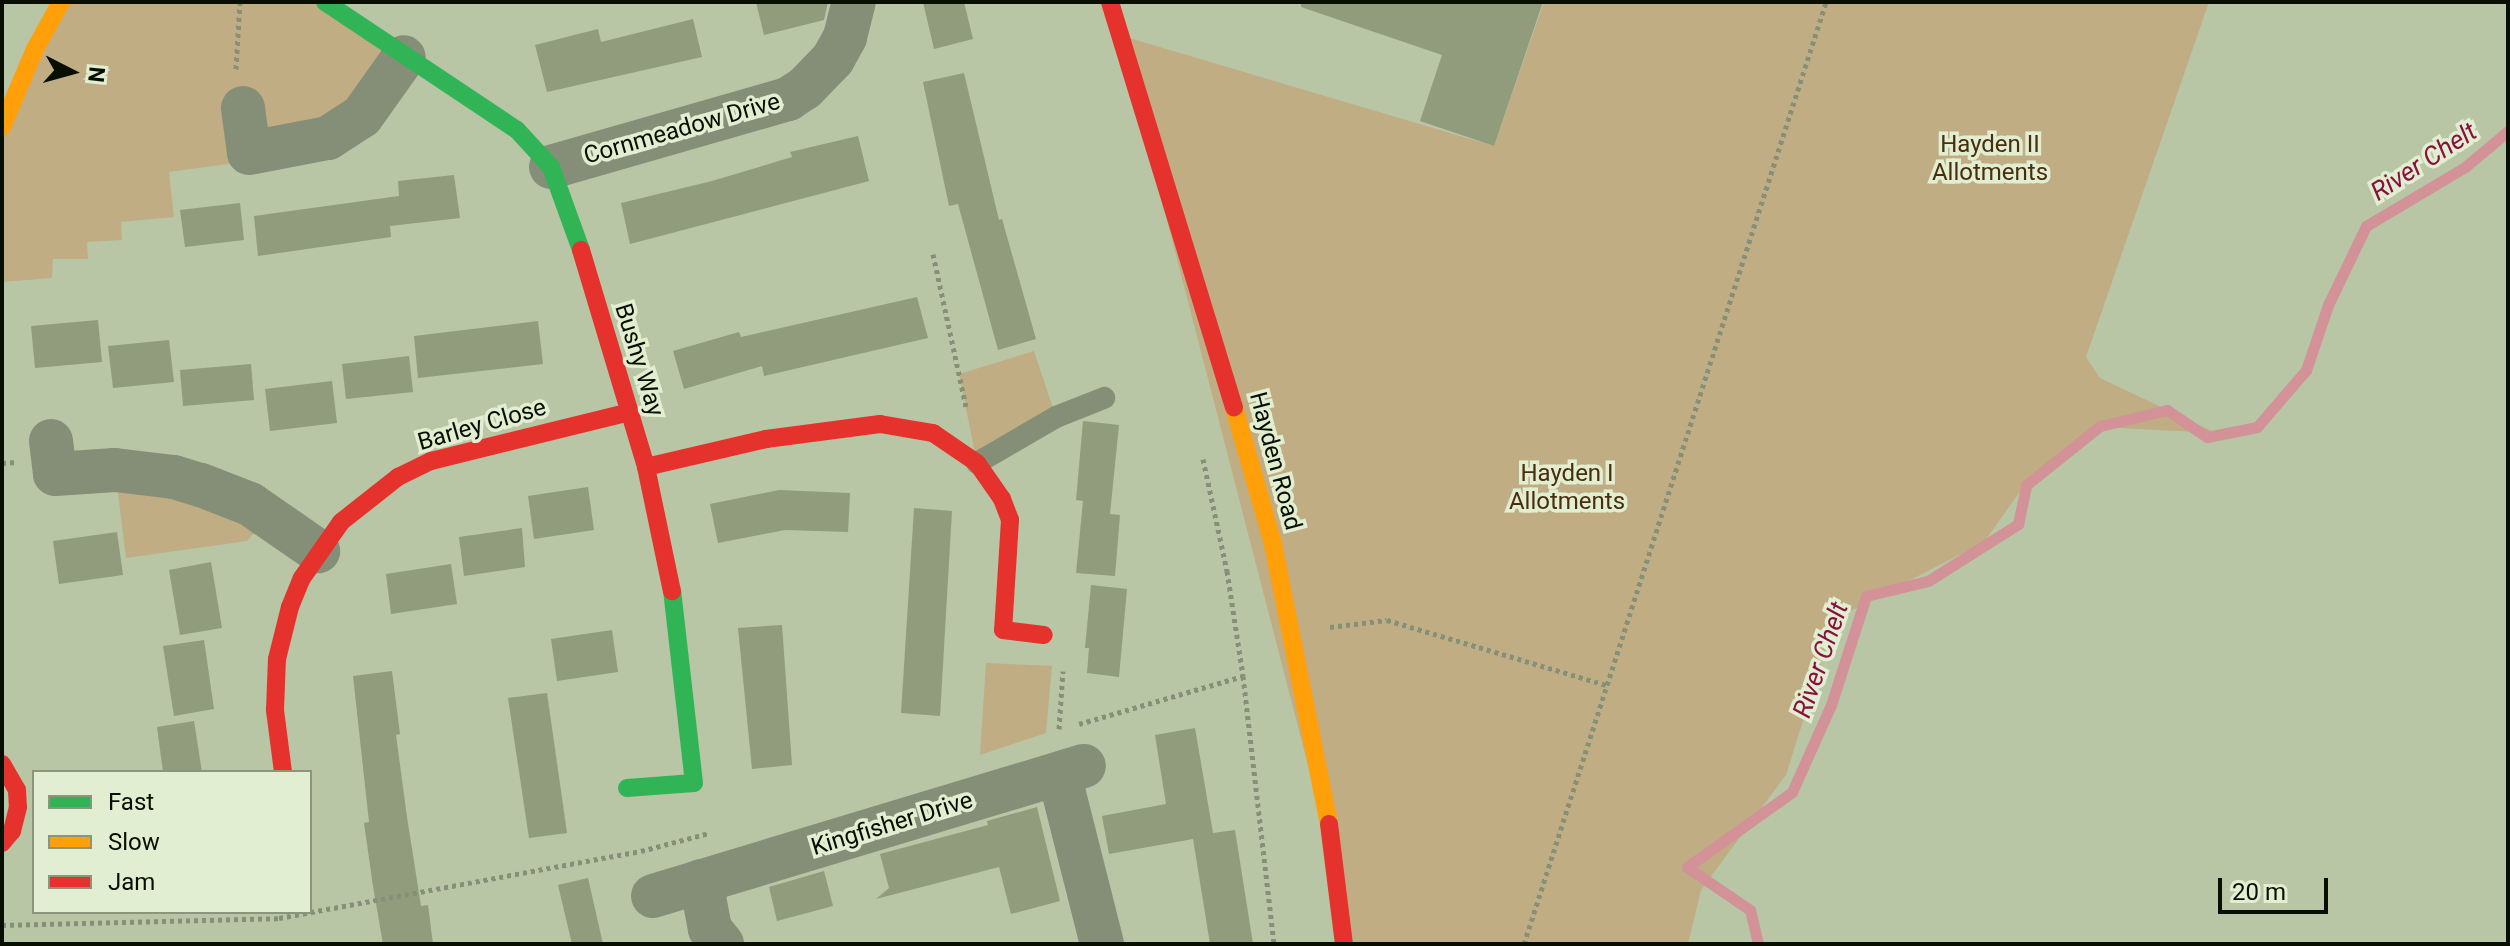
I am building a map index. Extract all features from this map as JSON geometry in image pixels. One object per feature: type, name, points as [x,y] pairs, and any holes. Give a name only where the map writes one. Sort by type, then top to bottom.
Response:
[{"type":"street","points":[[2,127],[35,49],[61,2]]},
{"type":"street","name":"Cornmeadow Drive","points":[[551,167],[788,99],[820,75],[833,59],[845,37],[854,2]]},
{"type":"street","name":"Hayden Road","points":[[1110,2],[1253,465],[1318,755],[1340,889],[1344,944]]},
{"type":"street","name":"Bushy Way","points":[[338,6],[404,57],[517,130],[551,167],[630,412],[668,564],[694,783],[627,788]]},
{"type":"street","points":[[243,108],[249,153],[328,138],[362,116],[404,57]]},
{"type":"street","name":"Barley Close","points":[[283,770],[275,710],[277,659],[290,607],[318,551],[341,522],[368,498],[431,461],[630,412]]},
{"type":"street","points":[[646,467],[766,439],[880,424],[933,433],[977,463],[1002,499],[1010,520],[1003,630],[1044,635]]},
{"type":"street","points":[[51,441],[55,474],[115,470],[174,477],[250,504],[318,551]]},
{"type":"street","points":[[2,764],[17,790],[18,807],[12,831],[2,843]]},
{"type":"street","name":"Kingfisher Drive","points":[[653,896],[1071,770],[1102,944]]},
{"type":"street","points":[[701,881],[710,929],[722,944]]},
{"type":"lane","points":[[977,463],[1056,417],[1104,398]]},
{"type":"path","points":[[240,2],[235,41],[243,108]]},
{"type":"path","points":[[1524,944],[1826,2]]},
{"type":"path","points":[[933,254],[977,463]]},
{"type":"path","points":[[1201,450],[1227,571],[1243,676],[1274,944]]},
{"type":"path","points":[[1292,632],[1387,620],[1607,685]]},
{"type":"path","points":[[1046,733],[1243,676]]},
{"type":"path","points":[[312,909],[641,851],[714,832]]},
{"type":"path","points":[[2,925],[280,915]]},
{"type":"green space","points":[[61,2],[325,2],[404,57],[362,116],[249,153],[228,164],[169,172],[174,217],[121,222],[122,240],[87,242],[88,259],[53,259],[52,278],[2,282],[2,127]]},
{"type":"green space","name":"Hayden I Allotments","points":[[1544,2],[2209,2],[2086,357],[2100,378],[2216,433],[2100,427],[2024,486],[1984,542],[1835,619],[1786,775],[1701,890],[1688,944],[1344,944],[1340,889],[1119,35],[1494,146]]},
{"type":"green space","points":[[1034,351],[1056,417],[977,463],[959,374]]},
{"type":"green space","points":[[115,470],[270,516],[247,541],[126,558]]},
{"type":"green space","points":[[986,663],[1052,666],[1046,733],[980,755]]},
{"type":"building","points":[[756,2],[828,2],[824,20],[764,35]]},
{"type":"building","points":[[923,2],[964,2],[973,39],[934,49]]},
{"type":"building","points":[[1301,2],[1543,2],[1494,146],[1420,121],[1442,55],[1301,7]]},
{"type":"building","points":[[693,19],[702,57],[547,92],[535,45],[598,29],[601,42]]},
{"type":"building","points":[[964,73],[999,220],[1002,219],[1036,339],[998,350],[958,204],[949,206],[923,82]]},
{"type":"building","points":[[858,136],[869,181],[630,244],[621,203],[712,181],[792,157],[790,152]]},
{"type":"building","points":[[454,175],[460,218],[390,226],[391,237],[258,256],[254,216],[399,196],[398,181]]},
{"type":"building","points":[[240,203],[244,240],[185,247],[180,210]]},
{"type":"building","points":[[917,297],[928,338],[764,376],[762,366],[684,389],[673,351],[739,332],[741,337]]},
{"type":"building","points":[[98,320],[102,362],[35,368],[31,326]]},
{"type":"building","points":[[538,321],[543,364],[418,378],[414,336]]},
{"type":"building","points":[[169,340],[174,382],[113,388],[108,346]]},
{"type":"building","points":[[409,356],[413,392],[346,399],[342,364]]},
{"type":"building","points":[[251,364],[254,400],[183,406],[180,370]]},
{"type":"building","points":[[332,381],[337,423],[270,431],[265,389]]},
{"type":"building","points":[[1083,421],[1119,425],[1110,514],[1120,515],[1115,576],[1076,573],[1083,501],[1076,500]]},
{"type":"building","points":[[588,487],[594,530],[534,539],[528,496]]},
{"type":"building","points":[[779,490],[850,493],[848,532],[785,530],[718,543],[710,504]]},
{"type":"building","points":[[914,508],[952,511],[940,716],[901,713]]},
{"type":"building","points":[[522,528],[525,567],[464,576],[459,537]]},
{"type":"building","points":[[117,532],[123,575],[59,584],[53,541]]},
{"type":"building","points":[[211,562],[222,628],[180,635],[169,570]]},
{"type":"building","points":[[451,564],[457,604],[391,614],[386,574]]},
{"type":"building","points":[[1091,585],[1127,589],[1119,677],[1087,673],[1089,648],[1085,648]]},
{"type":"building","points":[[782,625],[792,765],[752,769],[738,628]]},
{"type":"building","points":[[612,630],[618,672],[557,681],[551,639]]},
{"type":"building","points":[[204,640],[214,709],[174,716],[163,646]]},
{"type":"building","points":[[392,671],[400,734],[396,735],[407,817],[421,906],[428,905],[433,944],[383,944],[373,886],[364,823],[369,822],[353,676]]},
{"type":"building","points":[[547,693],[567,833],[529,838],[508,698]]},
{"type":"building","points":[[194,721],[202,770],[163,770],[157,727]]},
{"type":"building","points":[[1195,728],[1213,833],[1235,830],[1253,944],[1210,944],[1193,839],[1109,854],[1102,816],[1166,804],[1155,735]]},
{"type":"building","points":[[1037,807],[1060,901],[1011,914],[999,867],[876,899],[889,888],[880,854],[988,825],[987,821]]},
{"type":"building","points":[[824,871],[833,906],[777,921],[769,887]]},
{"type":"building","points":[[588,878],[603,944],[572,944],[558,885]]},
{"type":"waterway","name":"River Chelt","points":[[1758,944],[1750,910],[1687,867],[1792,792],[1831,705],[1866,596],[1928,581],[2018,524],[2026,485],[2100,426],[2167,410],[2207,437],[2257,427],[2306,370],[2328,305],[2366,226],[2465,167],[2508,131]]},
{"type":"traffic: fast","points":[[325,2],[517,130],[551,167],[581,250]]},
{"type":"traffic: fast","points":[[627,788],[694,783],[672,591]]},
{"type":"traffic: slow","points":[[2,127],[35,49],[61,2]]},
{"type":"traffic: slow","points":[[1234,407],[1273,544],[1329,824]]},
{"type":"traffic: jam","points":[[1110,2],[1234,407]]},
{"type":"traffic: jam","points":[[581,250],[646,467],[672,591]]},
{"type":"traffic: jam","points":[[283,770],[275,710],[277,659],[290,607],[302,578],[341,522],[398,477],[431,461],[630,412]]},
{"type":"traffic: jam","points":[[646,467],[766,439],[880,424],[933,433],[977,463],[1002,499],[1010,520],[1003,630],[1044,635]]},
{"type":"traffic: jam","points":[[2,764],[17,790],[18,807],[12,831],[2,843]]},
{"type":"traffic: jam","points":[[1329,824],[1344,944]]},
{"type":"park label","name":"Hayden II Allotments","points":[[1990,159]]}]
